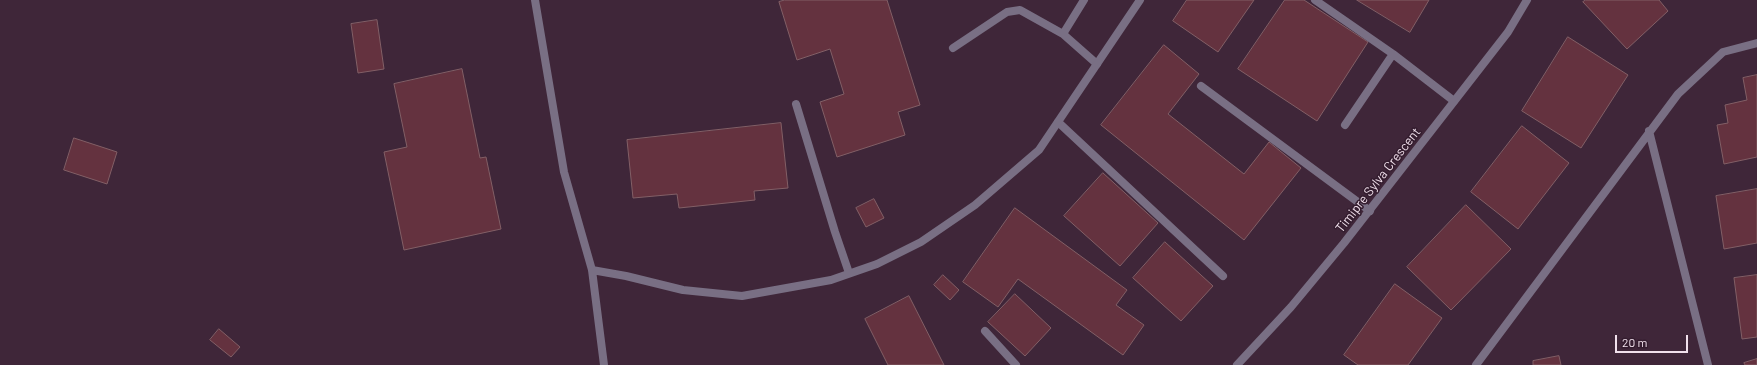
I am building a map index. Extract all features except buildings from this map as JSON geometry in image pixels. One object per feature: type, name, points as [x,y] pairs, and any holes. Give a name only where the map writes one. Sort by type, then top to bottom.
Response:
[{"type":"street","points":[[535,0],[564,172],[592,270],[604,365]]},
{"type":"street","points":[[1063,34],[1084,0]]},
{"type":"street","points":[[592,270],[626,276],[683,290],[742,296],[831,280],[877,264],[921,242],[975,205],[1039,150],[1140,0]]},
{"type":"street","points":[[1315,0],[1393,54],[1454,101]]},
{"type":"street","name":"Timipre Sylva Crescent","points":[[1237,365],[1291,307],[1370,211],[1508,32],[1526,0]]},
{"type":"street","points":[[953,48],[1007,12],[1020,10],[1063,34],[1097,64]]},
{"type":"street","points":[[1476,365],[1678,94],[1723,52],[1757,43]]},
{"type":"street","points":[[1345,125],[1393,54]]},
{"type":"street","points":[[1201,86],[1370,211]]},
{"type":"street","points":[[796,104],[832,225],[850,273]]},
{"type":"street","points":[[1058,122],[1223,276]]},
{"type":"street","points":[[1649,131],[1708,365]]},
{"type":"street","points":[[985,331],[1016,365]]}]
